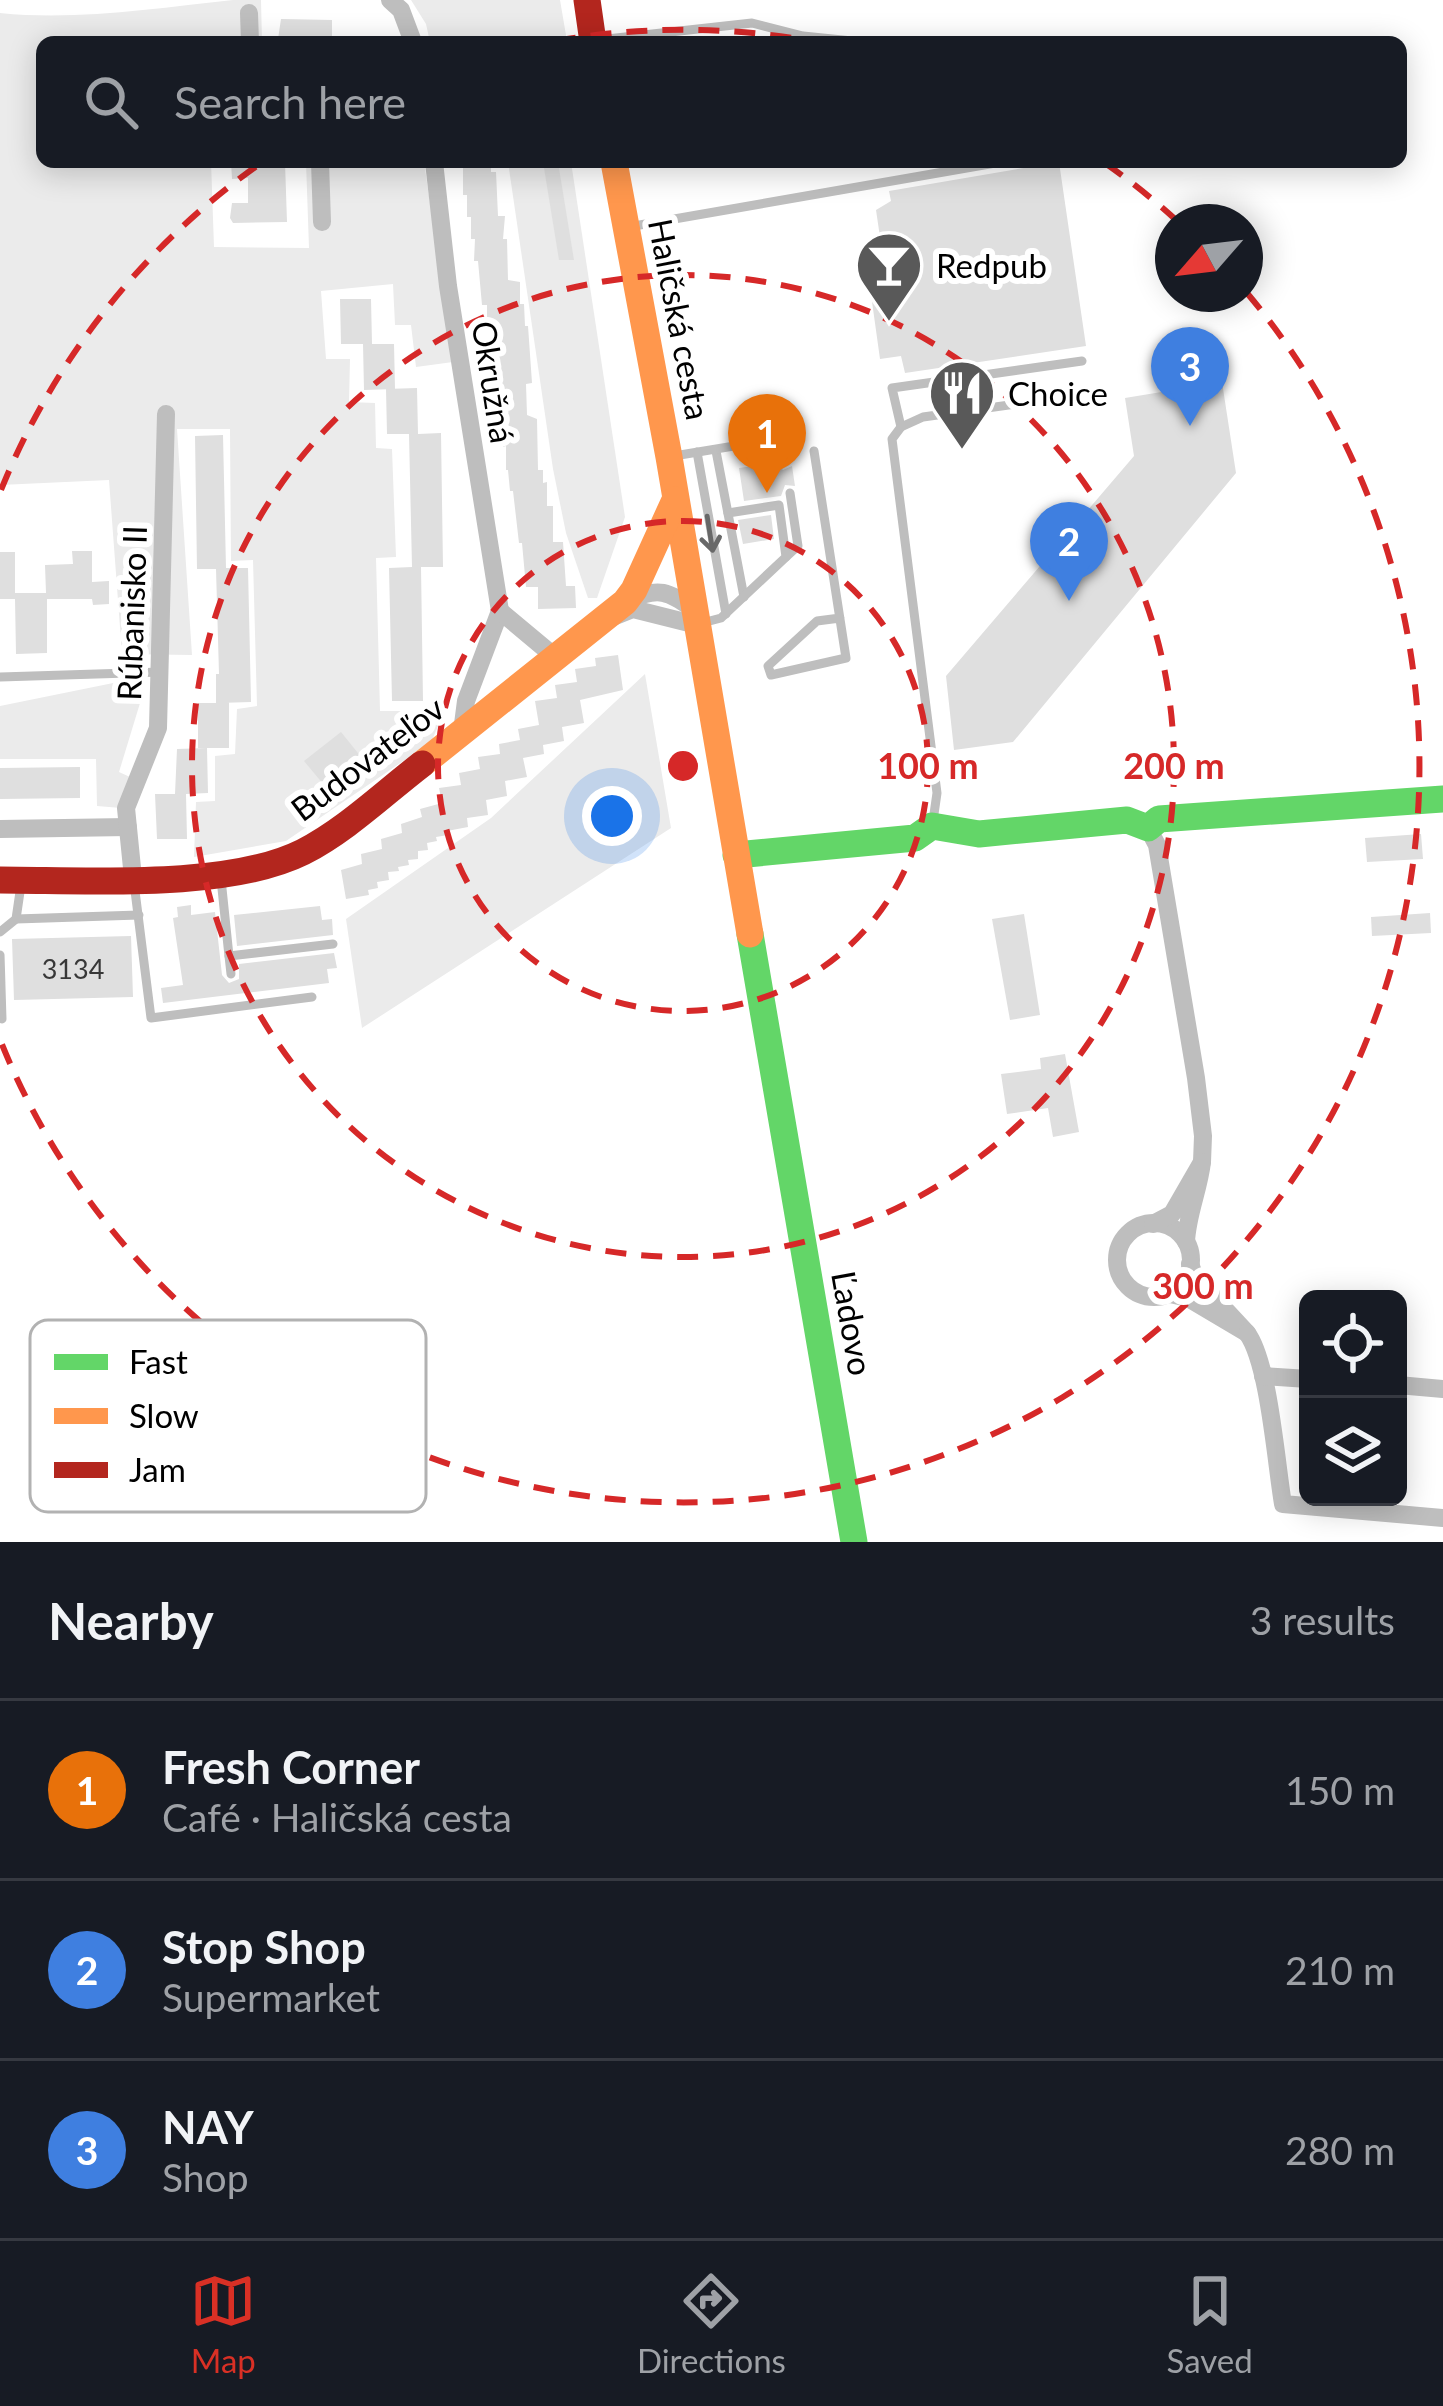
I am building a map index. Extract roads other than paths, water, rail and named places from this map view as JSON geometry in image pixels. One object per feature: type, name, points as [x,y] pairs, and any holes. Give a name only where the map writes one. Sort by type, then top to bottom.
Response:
[{"type":"street","points":[[390,0],[401,10],[411,36]]},
{"type":"street","points":[[587,0],[592,36]]},
{"type":"street","points":[[249,14],[250,36]]},
{"type":"street","points":[[320,168],[322,222]]},
{"type":"street","name":"Okružná","points":[[435,168],[448,286],[500,611],[466,701],[462,732]]},
{"type":"street","name":"Haličská cesta","points":[[615,168],[683,454],[675,500],[736,855]]},
{"type":"street","name":"Rúbanisko II","points":[[133,878],[126,808],[158,728],[166,414]]},
{"type":"street","name":"Budovateľov","points":[[11,880],[220,873],[289,859],[310,848],[343,827],[625,602],[675,500]]},
{"type":"street","points":[[625,602],[647,592],[665,591],[696,618]]},
{"type":"street","name":"Budovateľov","points":[[603,622],[633,609],[696,618]]},
{"type":"street","points":[[500,611],[555,657]]},
{"type":"street","points":[[1148,828],[1159,819],[1443,799]]},
{"type":"street","points":[[736,855],[916,838],[932,826],[980,834],[1127,820],[1148,828],[1157,845],[1203,1136],[1199,1189],[1187,1226],[1190,1264],[1255,1344],[1282,1504],[1443,1518]]},
{"type":"street","points":[[0,829],[128,827]]},
{"type":"street","name":"Ľadovo","points":[[736,855],[854,1542]]},
{"type":"street","points":[[1202,1162],[1172,1214],[1125,1237],[1118,1253],[1118,1271],[1135,1292],[1188,1298],[1246,1333]]},
{"type":"street","points":[[1153,1224],[1174,1230],[1186,1242]]},
{"type":"street","points":[[1170,1294],[1184,1282],[1190,1264]]},
{"type":"street","points":[[1263,1376],[1299,1378]]},
{"type":"street","points":[[1407,1386],[1443,1389]]},
{"type":"lane","points":[[637,36],[752,23],[802,36]]},
{"type":"lane","points":[[626,227],[966,168]]},
{"type":"lane","points":[[901,427],[892,388],[1082,361]]},
{"type":"lane","points":[[932,826],[937,793],[892,440],[901,427],[923,417],[1087,394]]},
{"type":"lane","points":[[726,614],[683,454],[782,438],[785,461]]},
{"type":"lane","points":[[716,451],[744,597]]},
{"type":"lane","points":[[814,451],[840,618],[846,658],[771,675],[768,666],[817,621],[840,618]]},
{"type":"lane","points":[[696,618],[721,618],[798,546],[790,494]]},
{"type":"lane","points":[[728,513],[778,505],[786,557]]},
{"type":"lane","points":[[0,677],[161,672]]},
{"type":"lane","points":[[220,873],[231,974]]},
{"type":"lane","points":[[133,878],[152,1018],[312,997]]},
{"type":"lane","points":[[11,880],[16,919]]},
{"type":"lane","points":[[0,932],[16,919],[139,915]]},
{"type":"lane","points":[[229,956],[333,944]]},
{"type":"lane","points":[[0,955],[2,1019]]},
{"type":"place","name":"Redpub","points":[[889,324]]},
{"type":"place","name":"NAY","points":[[1190,426]]},
{"type":"place","name":"Choice","points":[[962,452]]},
{"type":"place","name":"Fresh Corner","points":[[767,493]]},
{"type":"place","name":"Stop Shop","points":[[1069,601]]}]
